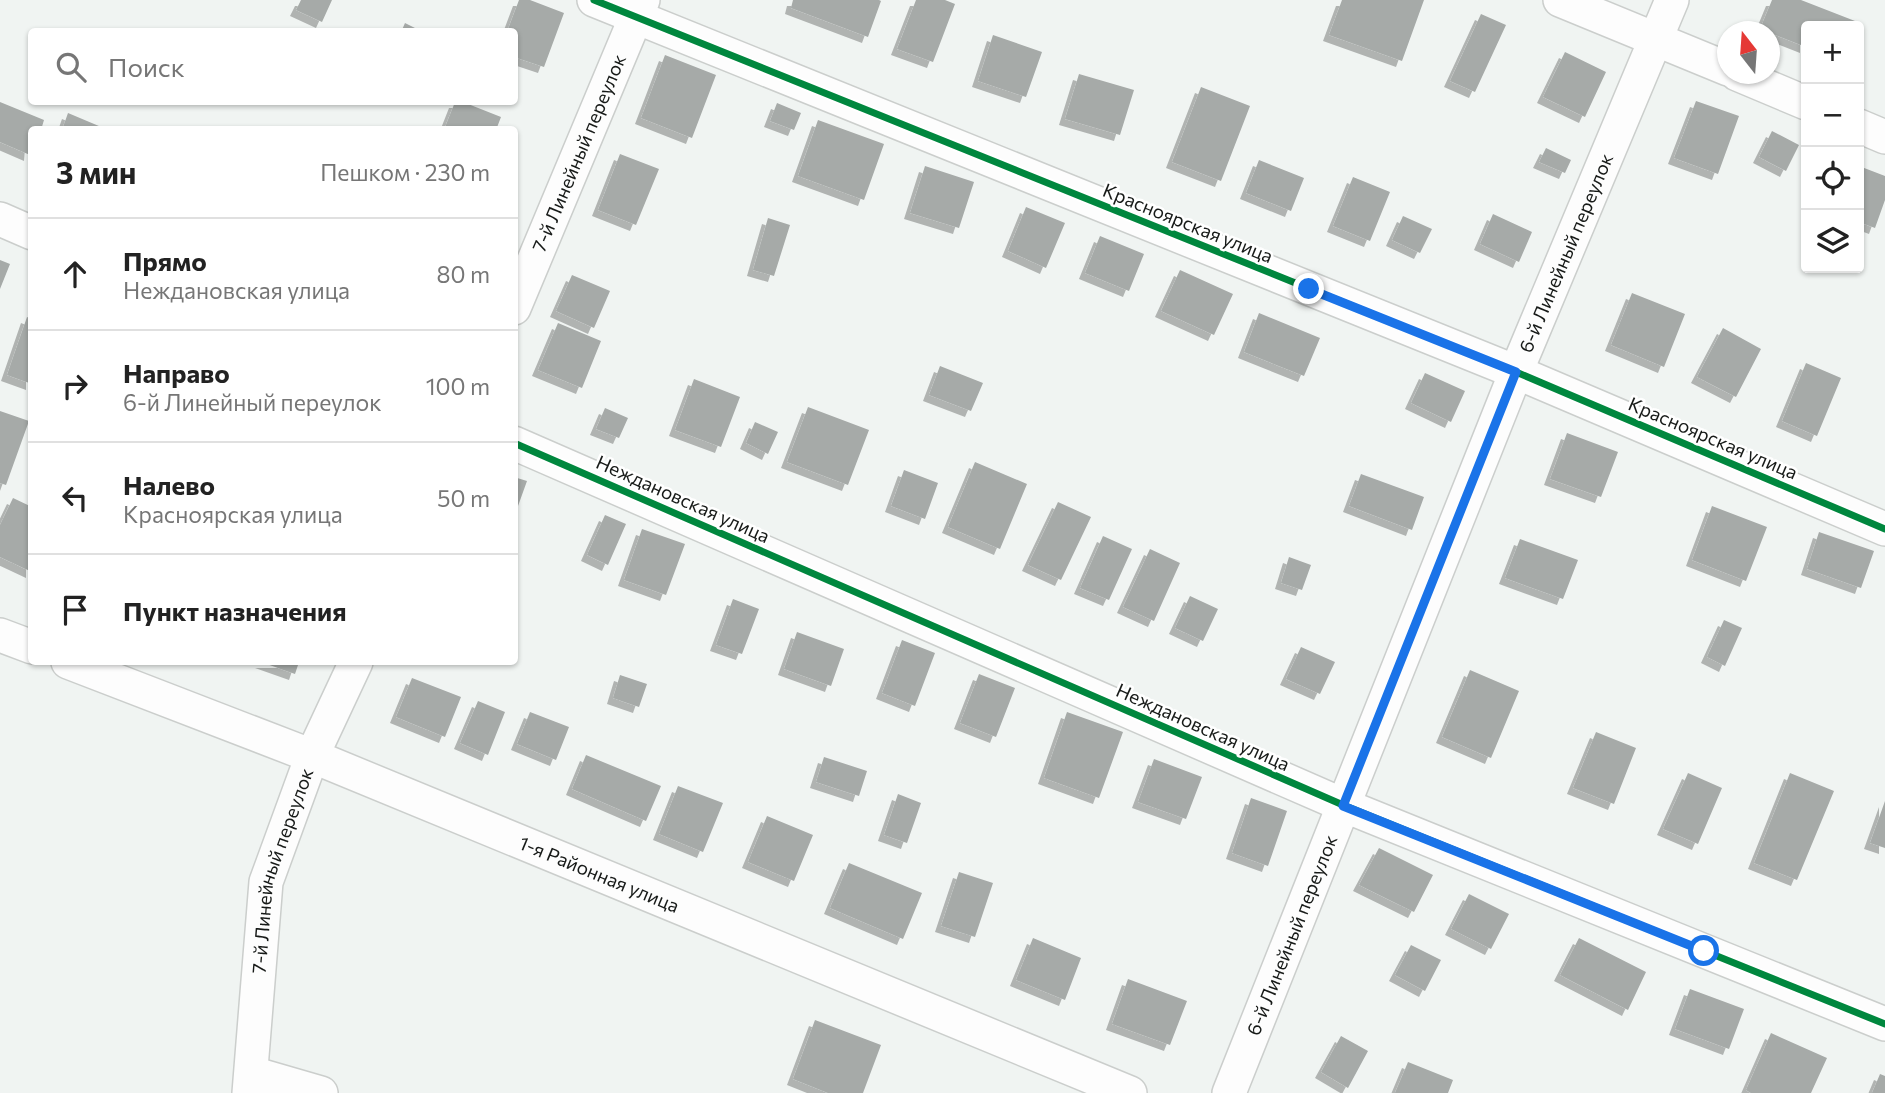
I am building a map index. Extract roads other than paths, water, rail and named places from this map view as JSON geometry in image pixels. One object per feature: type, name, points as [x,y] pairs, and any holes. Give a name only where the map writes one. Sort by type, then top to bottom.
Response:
[{"type":"street","name":"Красноярская улица","points":[[594,0],[640,9],[1885,528]]},
{"type":"street","points":[[1560,0],[1717,65]]},
{"type":"street","name":"6-й Линейный переулок","points":[[1229,1093],[1516,372],[1672,0]]},
{"type":"street","name":"7-й Линейный переулок","points":[[518,299],[640,9]]},
{"type":"street","points":[[1761,84],[1801,101]]},
{"type":"street","points":[[1864,127],[1885,137]]},
{"type":"street","points":[[0,219],[28,231]]},
{"type":"street","name":"Неждановская улица","points":[[518,445],[1343,806],[1885,1024]]},
{"type":"street","points":[[0,635],[28,646]]},
{"type":"street","name":"1-я Районная улица","points":[[76,665],[312,756],[1130,1093]]},
{"type":"street","name":"7-й Линейный переулок","points":[[250,1083],[266,882],[312,756],[355,665]]},
{"type":"street","points":[[250,1083],[321,1093]]}]
